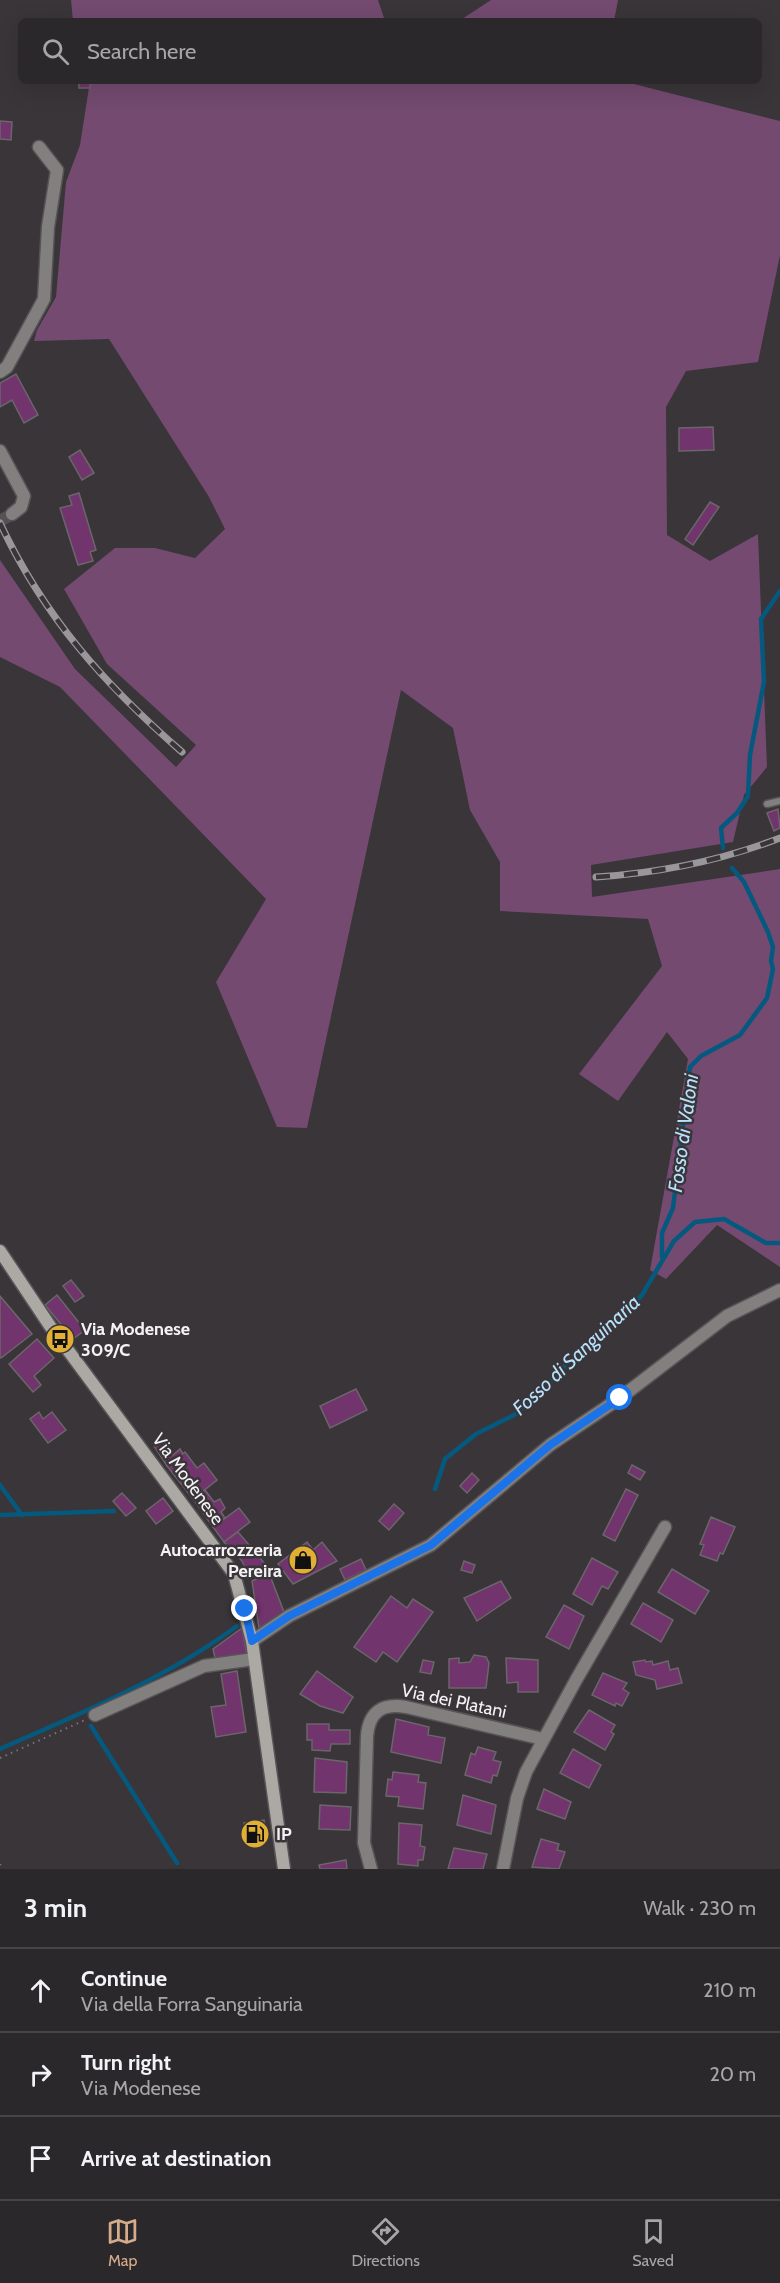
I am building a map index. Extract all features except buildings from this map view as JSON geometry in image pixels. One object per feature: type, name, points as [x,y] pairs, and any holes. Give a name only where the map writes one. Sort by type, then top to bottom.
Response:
[{"type":"street","points":[[0,372],[7,367],[44,299],[48,227],[57,170],[39,147]]},
{"type":"street","points":[[0,451],[24,496],[21,507],[12,514]]},
{"type":"street","name":"Via Modenese","points":[[0,1251],[50,1326],[230,1566],[239,1586],[252,1641],[284,1869]]},
{"type":"street","points":[[252,1641],[289,1616],[431,1545],[550,1445],[620,1398],[727,1316],[780,1290]]},
{"type":"street","points":[[503,1869],[519,1790],[543,1738],[665,1527]]},
{"type":"street","points":[[95,1715],[204,1666],[254,1659]]},
{"type":"street","name":"Via dei Platani","points":[[371,1869],[364,1843],[367,1736],[370,1719],[379,1709],[390,1705],[406,1707],[543,1738]]},
{"type":"lane","points":[[767,804],[780,801]]},
{"type":"path","points":[[0,1758],[95,1715]]},
{"type":"path","points":[[0,1864],[2,1869]]},
{"type":"shaded area","points":[[71,0],[378,0],[384,18],[73,18]]},
{"type":"shaded area","points":[[491,0],[618,0],[615,18],[464,18]]},
{"type":"shaded area","points":[[90,84],[634,84],[780,121],[780,255],[758,362],[686,371],[666,407],[667,535],[710,561],[758,534],[767,767],[744,795],[733,842],[591,865],[592,897],[780,869],[780,1267],[717,1225],[666,1279],[650,1270],[688,1059],[667,1032],[618,1101],[579,1074],[662,966],[648,919],[500,911],[500,862],[470,810],[453,728],[401,690],[307,1128],[277,1127],[216,982],[266,899],[60,687],[0,657],[0,560],[75,669],[176,767],[196,745],[107,664],[64,589],[115,548],[155,548],[195,558],[225,529],[209,497],[109,339],[34,341],[37,330],[56,297],[66,182],[80,145]]},
{"type":"waterway","name":"Fosso di Valoni","points":[[723,848],[721,828],[737,813],[748,796],[750,755],[764,682],[761,619],[780,591]]},
{"type":"waterway","name":"Fosso di Valoni","points":[[662,1257],[662,1233],[673,1208],[690,1067],[701,1056],[740,1035],[767,998],[773,969],[771,961],[773,947],[768,932],[744,882],[732,868]]},
{"type":"waterway","name":"Fosso di Sanguinaria","points":[[435,1489],[445,1459],[476,1434],[514,1415],[540,1393],[570,1360],[622,1316],[642,1295],[674,1241],[695,1222],[724,1219],[766,1243],[780,1243]]},
{"type":"waterway","points":[[0,1485],[22,1515]]},
{"type":"waterway","points":[[0,1515],[114,1511]]},
{"type":"waterway","name":"Fosso di Sanguinaria","points":[[0,1749],[152,1679],[237,1626]]},
{"type":"waterway","name":"Fosso di Sanguinaria","points":[[91,1726],[177,1863]]},
{"type":"tunnel","points":[[0,521],[12,514]]},
{"type":"railway","points":[[0,523],[36,589],[79,648],[127,701],[182,752]]},
{"type":"railway","points":[[596,877],[689,865],[780,838]]},
{"type":"place","name":"Via Modenese 309/C","points":[[60,1339]]},
{"type":"place","name":"Autocarrozzeria Pereira","points":[[303,1560]]},
{"type":"place","name":"IP","points":[[255,1834]]},
{"type":"route","points":[[245,1609],[252,1641],[289,1616],[431,1545],[550,1445],[620,1398]]}]
